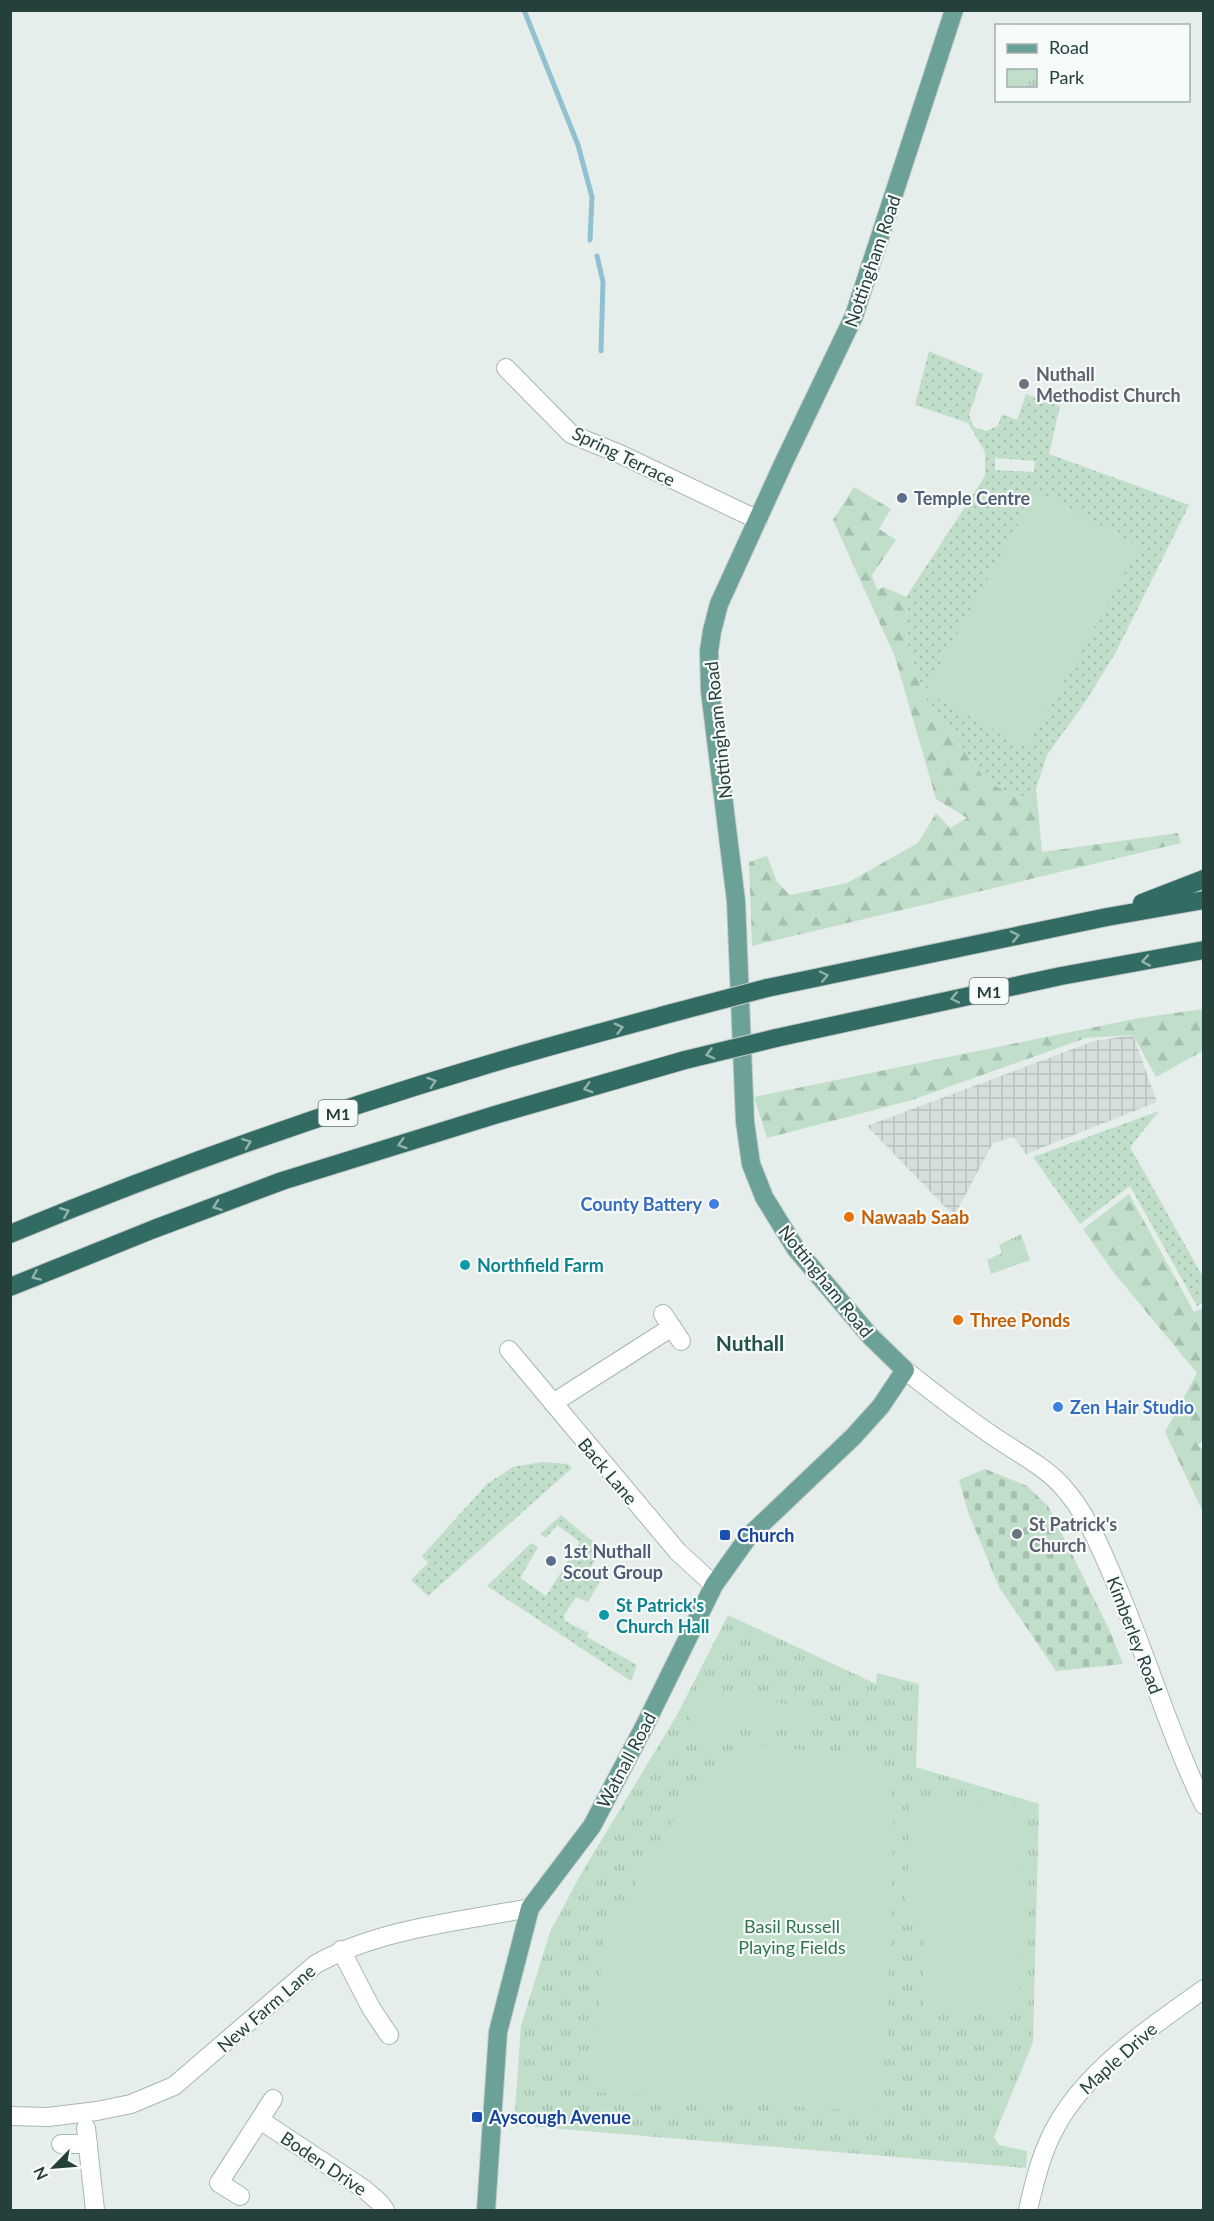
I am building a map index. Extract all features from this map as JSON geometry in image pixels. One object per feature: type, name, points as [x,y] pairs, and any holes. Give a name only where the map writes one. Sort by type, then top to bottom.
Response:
[{"type":"highway","points":[[1107,917],[1203,879]]},
{"type":"highway","name":"M1","points":[[10,1234],[133,1185],[280,1131],[476,1068],[672,1013],[767,988],[1107,917],[1203,900]]},
{"type":"highway","name":"M1","points":[[10,1287],[282,1181],[498,1114],[685,1060],[1050,978],[1203,950]]},
{"type":"main road","name":"Nottingham Road","points":[[905,1370],[870,1336],[796,1249],[764,1197],[751,1164],[745,1122],[736,901],[710,691],[709,651],[719,604],[854,316],[954,10]]},
{"type":"main road","name":"Watnall Road","points":[[486,2211],[498,2032],[530,1908],[592,1826],[645,1725],[714,1584],[749,1536],[853,1437],[881,1406],[905,1370]]},
{"type":"street","name":"Spring Terrace","points":[[506,368],[571,434],[622,455],[758,520]]},
{"type":"street","points":[[553,1403],[672,1328]]},
{"type":"street","name":"Back Lane","points":[[509,1350],[678,1552],[714,1584]]},
{"type":"street","name":"Kimberley Road","points":[[905,1370],[964,1416],[1045,1470],[1063,1487],[1105,1558],[1134,1626],[1172,1731],[1203,1805]]},
{"type":"street","name":"New Farm Lane","points":[[10,2116],[48,2116],[97,2111],[130,2104],[174,2086],[316,1964],[341,1950],[380,1937],[530,1908]]},
{"type":"street","points":[[341,1950],[371,2008],[389,2035]]},
{"type":"street","name":"Maple Drive","points":[[1028,2211],[1047,2143],[1068,2106],[1099,2071],[1153,2026],[1203,1989]]},
{"type":"street","points":[[240,2196],[219,2183],[273,2099]]},
{"type":"street","name":"Boden Drive","points":[[260,2120],[364,2188],[385,2211]]},
{"type":"street","points":[[61,2144],[87,2136],[96,2211]]},
{"type":"shaded area","points":[[1133,1035],[1157,1102],[1026,1154],[1014,1137],[993,1143],[954,1216],[867,1126],[1094,1041]]},
{"type":"green space","points":[[929,351],[983,374],[969,415],[974,427],[986,431],[998,426],[1002,414],[1017,420],[1026,394],[1060,406],[1049,454],[1189,505],[1117,650],[1086,701],[1047,755],[1036,789],[1020,798],[987,782],[926,698],[908,648],[906,597],[985,476],[985,452],[968,423],[915,405]],"holes":[[[995,458],[1035,461],[1034,472],[995,470]]]},
{"type":"green space","points":[[854,487],[891,509],[879,529],[896,540],[872,575],[877,590],[884,587],[906,597],[908,648],[926,698],[987,782],[1020,798],[1036,789],[1042,852],[1178,833],[1181,843],[752,946],[749,862],[767,856],[777,882],[790,895],[847,883],[918,843],[936,813],[950,828],[967,818],[936,799],[895,657],[833,520]]},
{"type":"green space","points":[[1037,490],[1139,547],[1027,748],[925,691]]},
{"type":"green space","points":[[1203,1009],[1203,1051],[1156,1077],[1133,1035],[1086,1038],[912,1100],[767,1138],[754,1097],[1139,1018]]},
{"type":"green space","points":[[1159,1111],[1130,1147],[1203,1277],[1203,1303],[1197,1306],[1130,1186],[1080,1224],[1033,1157]]},
{"type":"green space","points":[[1129,1194],[1194,1312],[1203,1308],[1204,1440],[1198,1445],[1203,1450],[1203,1512],[1165,1432],[1197,1373],[1115,1274],[1083,1229]]},
{"type":"green space","points":[[1021,1234],[1030,1260],[991,1274],[987,1260],[1002,1253],[999,1245]]},
{"type":"green space","points":[[542,1462],[568,1464],[572,1468],[428,1596],[411,1580],[428,1563],[422,1556],[487,1484],[513,1467]]},
{"type":"green space","points":[[985,1469],[1027,1486],[1048,1506],[1109,1629],[1123,1664],[1056,1671],[999,1587],[968,1512],[959,1480]]},
{"type":"green space","points":[[561,1515],[602,1549],[589,1570],[601,1580],[588,1602],[576,1597],[564,1615],[565,1621],[589,1633],[587,1637],[637,1665],[631,1681],[487,1586],[531,1543],[538,1547],[520,1578],[546,1596],[580,1542],[557,1525],[546,1538],[540,1534]]},
{"type":"green space","name":"Basil Russell Playing Fields","points":[[728,1615],[876,1684],[877,1673],[919,1684],[916,1767],[1039,1804],[1033,2042],[994,2137],[999,2145],[1027,2151],[1026,2168],[514,2125],[521,2026],[550,1932],[581,1874],[677,1715]]},
{"type":"green space","points":[[704,1688],[807,1708],[805,1727],[754,1723],[734,1731],[711,1749],[685,1711]]},
{"type":"green space","points":[[756,1744],[862,1757],[886,1773],[894,1803],[887,2049],[880,2049],[876,2112],[593,2092],[604,1922],[625,1923],[623,1910],[650,1853],[709,1772]]},
{"type":"green space","points":[[910,1803],[1023,1806],[1020,1868],[1025,1869],[1024,1919],[906,1916]]},
{"type":"green space","points":[[925,1920],[1021,1923],[1019,2014],[923,2012]]},
{"type":"waterway","points":[[524,10],[578,145],[592,197],[590,240]]},
{"type":"waterway","points":[[597,256],[603,282],[601,351]]},
{"type":"place","name":"Nuthall Methodist Church","points":[[1024,384]]},
{"type":"place","name":"Temple Centre","points":[[902,498]]},
{"type":"place","name":"County Battery","points":[[714,1204]]},
{"type":"place","name":"Nawaab Saab","points":[[849,1217]]},
{"type":"place","name":"Northfield Farm","points":[[465,1265]]},
{"type":"place","name":"Three Ponds","points":[[958,1320]]},
{"type":"place","name":"Zen Hair Studio","points":[[1058,1407]]},
{"type":"place","name":"St Patrick's Church","points":[[1017,1534]]},
{"type":"place","name":"Church","points":[[725,1535]]},
{"type":"place","name":"1st Nuthall Scout Group","points":[[551,1561]]},
{"type":"place","name":"St Patrick's Church Hall","points":[[604,1615]]},
{"type":"place","name":"Ayscough Avenue","points":[[477,2117]]},
{"type":"district","name":"Nuthall","points":[[750,1342]]}]
